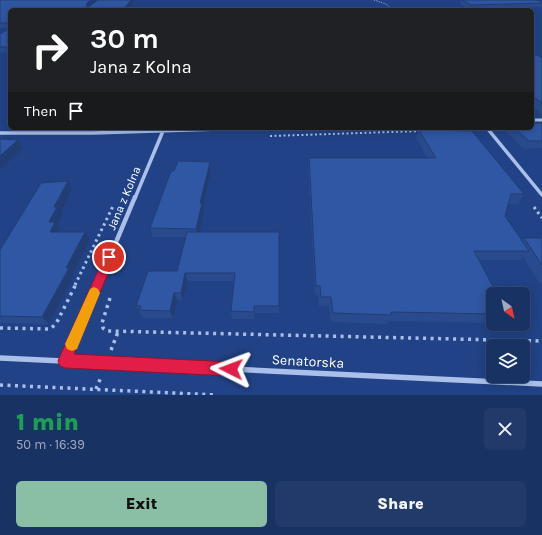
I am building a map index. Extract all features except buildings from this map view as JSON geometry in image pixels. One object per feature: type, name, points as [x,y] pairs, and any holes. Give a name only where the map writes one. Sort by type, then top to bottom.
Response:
[{"type":"street","points":[[0,132],[94,133],[195,130]]},
{"type":"street","points":[[489,130],[542,195]]},
{"type":"street","name":"Jana z Kolna","points":[[65,361],[163,131]]},
{"type":"street","name":"Senatorska","points":[[0,358],[542,384]]},
{"type":"path","points":[[374,0],[386,4],[391,8]]},
{"type":"path","points":[[468,130],[474,132]]},
{"type":"path","points":[[263,136],[426,131]]},
{"type":"path","points":[[0,328],[50,329],[56,324],[116,200]]},
{"type":"path","points":[[113,291],[102,322],[103,328],[112,332],[542,341]]},
{"type":"path","points":[[0,385],[217,395]]},
{"type":"slow traffic","points":[[72,344],[94,293]]},
{"type":"route","points":[[109,257],[65,361],[231,369]]}]
